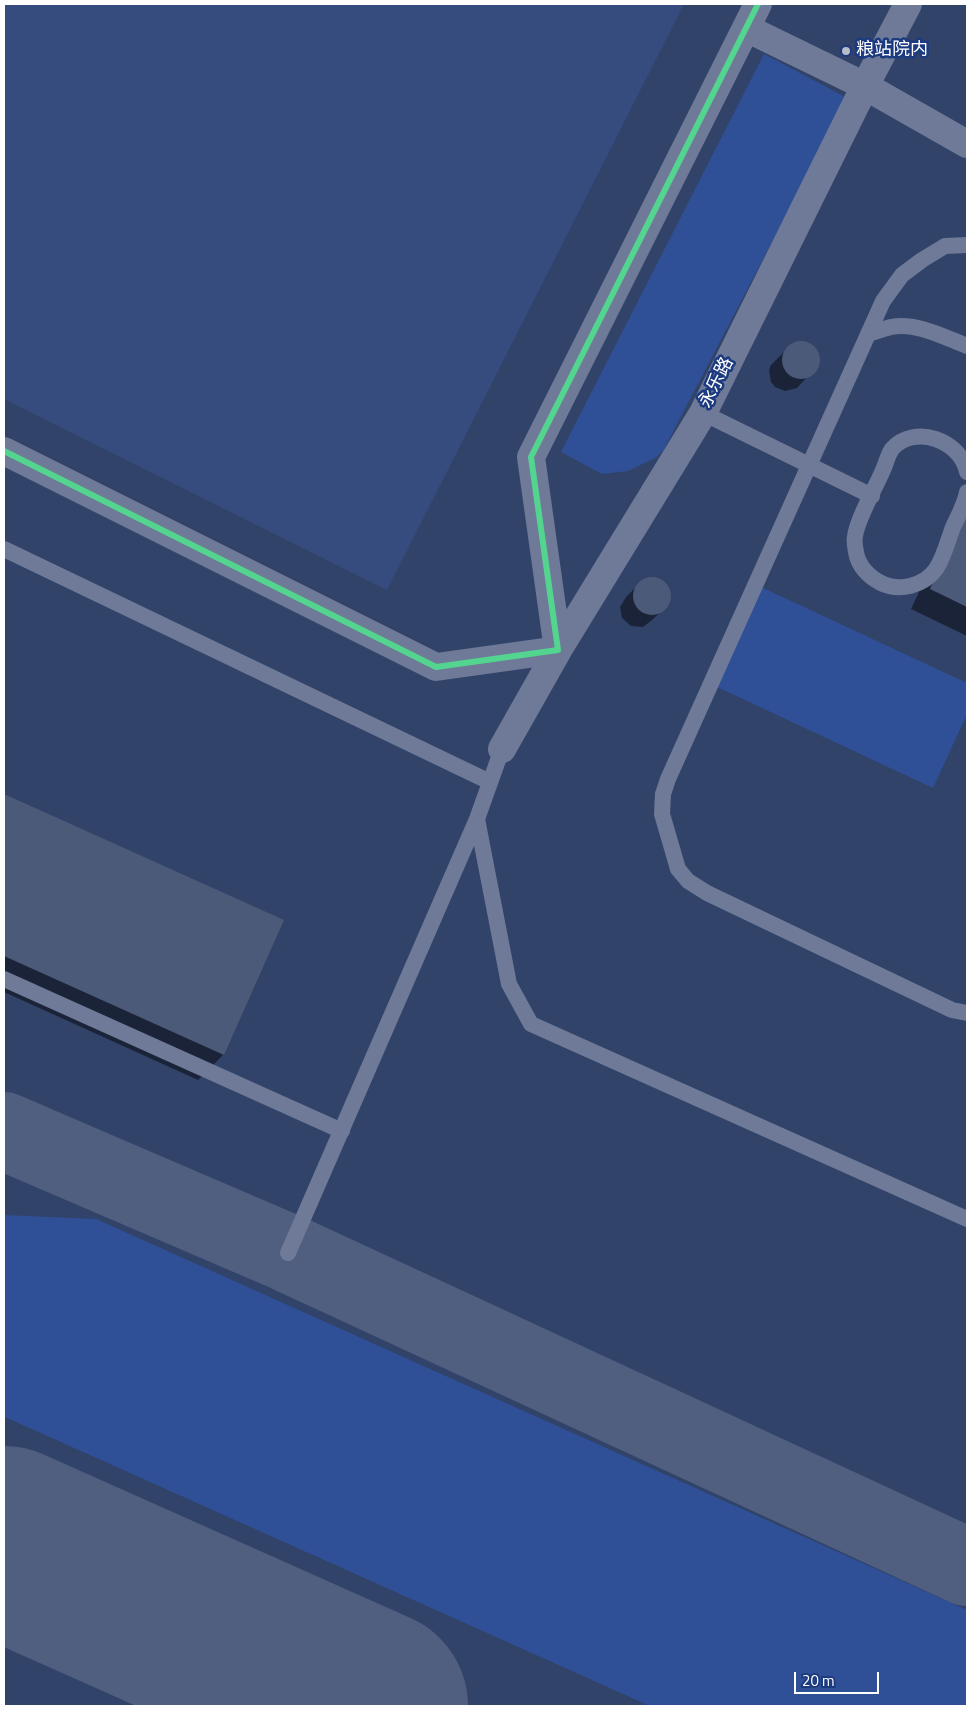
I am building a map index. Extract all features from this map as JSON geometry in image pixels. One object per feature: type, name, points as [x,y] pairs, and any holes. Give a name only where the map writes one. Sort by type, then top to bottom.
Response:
[{"type":"street","points":[[4,452],[436,667],[558,650],[531,457],[758,4]]},
{"type":"street","name":"永乐路","points":[[502,749],[558,650],[702,413],[864,86],[908,4]]},
{"type":"street","points":[[746,28],[864,86],[967,144]]},
{"type":"lane","points":[[967,246],[945,246],[922,260],[902,275],[883,301],[662,794],[662,814],[678,868],[688,881],[707,893],[952,1010],[967,1013]]},
{"type":"lane","points":[[868,334],[892,327],[913,327],[932,332],[967,346]]},
{"type":"lane","points":[[702,413],[872,496]]},
{"type":"lane","points":[[967,472],[966,465],[958,452],[947,443],[933,438],[918,437],[904,441],[892,449],[859,523],[855,537],[856,552],[861,565],[871,577],[883,584],[898,587],[912,586],[925,579],[936,569],[967,492]]},
{"type":"lane","points":[[4,549],[490,782]]},
{"type":"lane","points":[[288,1254],[478,819],[502,749]]},
{"type":"lane","points":[[478,819],[509,984],[531,1024],[967,1220]]},
{"type":"lane","points":[[4,979],[342,1131]]},
{"type":"shaded area","points":[[4,4],[684,4],[387,590],[4,399]]},
{"type":"shaded area","points":[[764,54],[847,98],[663,451],[655,458],[628,471],[602,474],[561,452]]},
{"type":"shaded area","points":[[761,587],[967,683],[967,714],[933,788],[715,686]]},
{"type":"shaded area","points":[[4,1215],[96,1219],[967,1610],[967,1706],[650,1706],[5,1417]]},
{"type":"building","points":[[801,341],[814,347],[820,360],[814,373],[801,379],[788,373],[782,360],[788,347]]},
{"type":"building","points":[[967,509],[967,607],[930,589]]},
{"type":"building","points":[[652,577],[665,583],[671,596],[665,609],[652,615],[639,609],[633,596],[639,583]]},
{"type":"building","points":[[4,794],[284,920],[224,1055],[4,956]]},
{"type":"taxiway","points":[[4,1131],[288,1253],[967,1567]]},
{"type":"runway","points":[[4,1542],[372,1706]]},
{"type":"cycle path","points":[[4,451],[436,667],[558,650],[531,457],[758,4]]},
{"type":"place","name":"粮站院内","points":[[846,51]]}]
